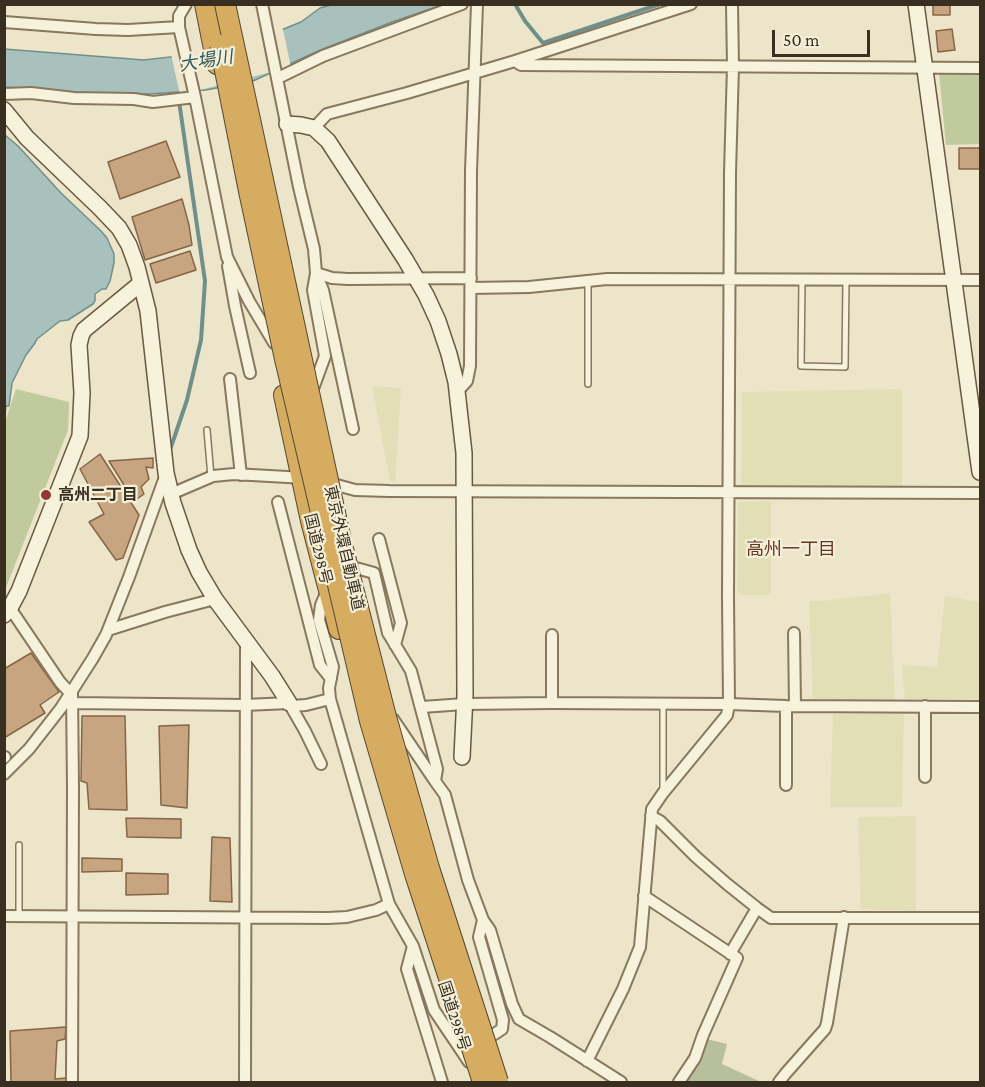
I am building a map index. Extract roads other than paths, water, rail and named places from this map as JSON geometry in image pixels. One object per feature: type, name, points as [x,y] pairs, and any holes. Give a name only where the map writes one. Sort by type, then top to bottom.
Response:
[{"type":"highway","name":"国道298号","points":[[205,4],[301,477],[328,588],[377,774],[476,1083]]},
{"type":"highway","name":"東京外環自動車道","points":[[212,4],[285,359],[370,721],[415,874],[483,1083]]},
{"type":"highway","name":"国道298号","points":[[231,10],[250,84],[268,178],[314,386],[393,719],[505,1083]]},
{"type":"highway","name":"東京外環自動車道","points":[[231,10],[345,557],[386,717],[429,868],[498,1083]]},
{"type":"street","points":[[186,4],[178,16],[178,27],[195,97],[227,257],[234,306],[250,373]]},
{"type":"street","points":[[278,78],[323,56],[462,4]]},
{"type":"street","points":[[457,392],[467,381],[470,366],[471,171],[477,4]]},
{"type":"street","points":[[314,128],[327,114],[473,74],[691,4]]},
{"type":"street","points":[[587,1061],[623,989],[640,947],[652,809],[727,715],[729,704],[732,4]]},
{"type":"street","points":[[916,4],[981,472]]},
{"type":"street","points":[[263,9],[314,249],[316,273],[313,290],[325,356],[314,386]]},
{"type":"street","points":[[4,22],[128,30],[178,27]]},
{"type":"street","points":[[515,61],[520,65],[981,68]]},
{"type":"street","points":[[4,94],[31,93],[74,98],[134,99],[153,102],[195,97]]},
{"type":"street","points":[[4,110],[27,138],[119,228],[129,245],[148,311],[166,473],[189,550],[215,599],[272,676],[290,705],[321,764]]},
{"type":"street","points":[[287,124],[301,124],[314,128],[328,141],[417,279],[438,321],[449,354],[457,392],[464,453],[465,704],[462,757]]},
{"type":"street","points":[[227,257],[274,343]]},
{"type":"street","points":[[316,273],[348,279],[417,279],[529,287],[607,279],[981,280]]},
{"type":"street","points":[[316,273],[323,290],[353,429]]},
{"type":"street","points":[[72,1083],[72,696],[7,612],[19,591],[80,436],[81,336],[84,330],[141,283]]},
{"type":"street","points":[[230,379],[241,475]]},
{"type":"street","points":[[4,774],[72,696],[93,658],[108,630],[129,577],[166,473]]},
{"type":"street","points":[[171,494],[211,477],[234,474],[301,477],[355,490],[981,493]]},
{"type":"street","points":[[278,502],[320,665],[331,679]]},
{"type":"street","points":[[380,539],[401,623],[395,645]]},
{"type":"street","points":[[356,568],[374,573],[388,633],[411,671],[437,769],[435,781]]},
{"type":"street","points":[[328,588],[321,605],[320,620],[333,667],[329,688],[330,699],[389,904],[413,946],[434,1010],[469,1062]]},
{"type":"street","points":[[108,630],[215,599]]},
{"type":"street","points":[[786,785],[794,633]]},
{"type":"street","points":[[552,635],[552,703]]},
{"type":"street","points":[[245,1083],[246,640]]},
{"type":"street","points":[[72,696],[245,705],[306,705],[330,699]]},
{"type":"street","points":[[422,707],[552,703],[981,707]]},
{"type":"street","points":[[925,777],[926,706]]},
{"type":"street","points":[[393,719],[445,795],[468,880],[483,920],[490,930],[512,1004],[519,1019],[621,1083]]},
{"type":"street","points":[[651,816],[660,821],[727,884],[771,918],[981,918]]},
{"type":"street","points":[[644,896],[737,958],[702,1035],[695,1058],[679,1083]]},
{"type":"street","points":[[4,916],[347,917],[376,910],[389,904]]},
{"type":"street","points":[[730,954],[757,908]]},
{"type":"street","points":[[779,1083],[786,1072],[825,1029],[844,917]]},
{"type":"street","points":[[483,920],[479,937],[503,1020],[502,1029],[490,1037]]},
{"type":"street","points":[[413,946],[407,969],[442,1083]]},
{"type":"lane","points":[[802,280],[801,366],[845,367],[846,280]]},
{"type":"lane","points":[[588,282],[588,384]]},
{"type":"lane","points":[[207,430],[211,477]]},
{"type":"lane","points":[[663,704],[663,793]]},
{"type":"lane","points":[[19,845],[20,916]]},
{"type":"water","name":"大場川","points":[[331,5],[442,5],[318,51],[253,81],[206,90],[149,94],[62,92],[5,87],[4,49],[144,60],[196,54],[244,45],[301,22],[320,8]]},
{"type":"water","points":[[5,135],[107,238],[114,254],[114,263],[106,289],[95,294],[93,304],[68,320],[60,321],[37,339],[12,383],[9,406],[6,406],[5,416]]},
{"type":"waterway","points":[[515,4],[543,43],[660,4]]},
{"type":"waterway","points":[[170,450],[187,400],[201,340],[205,281],[179,101]]},
{"type":"place","name":"高州二丁目","points":[[46,495]]},
{"type":"district","name":"高州一丁目","points":[[791,549]]}]
